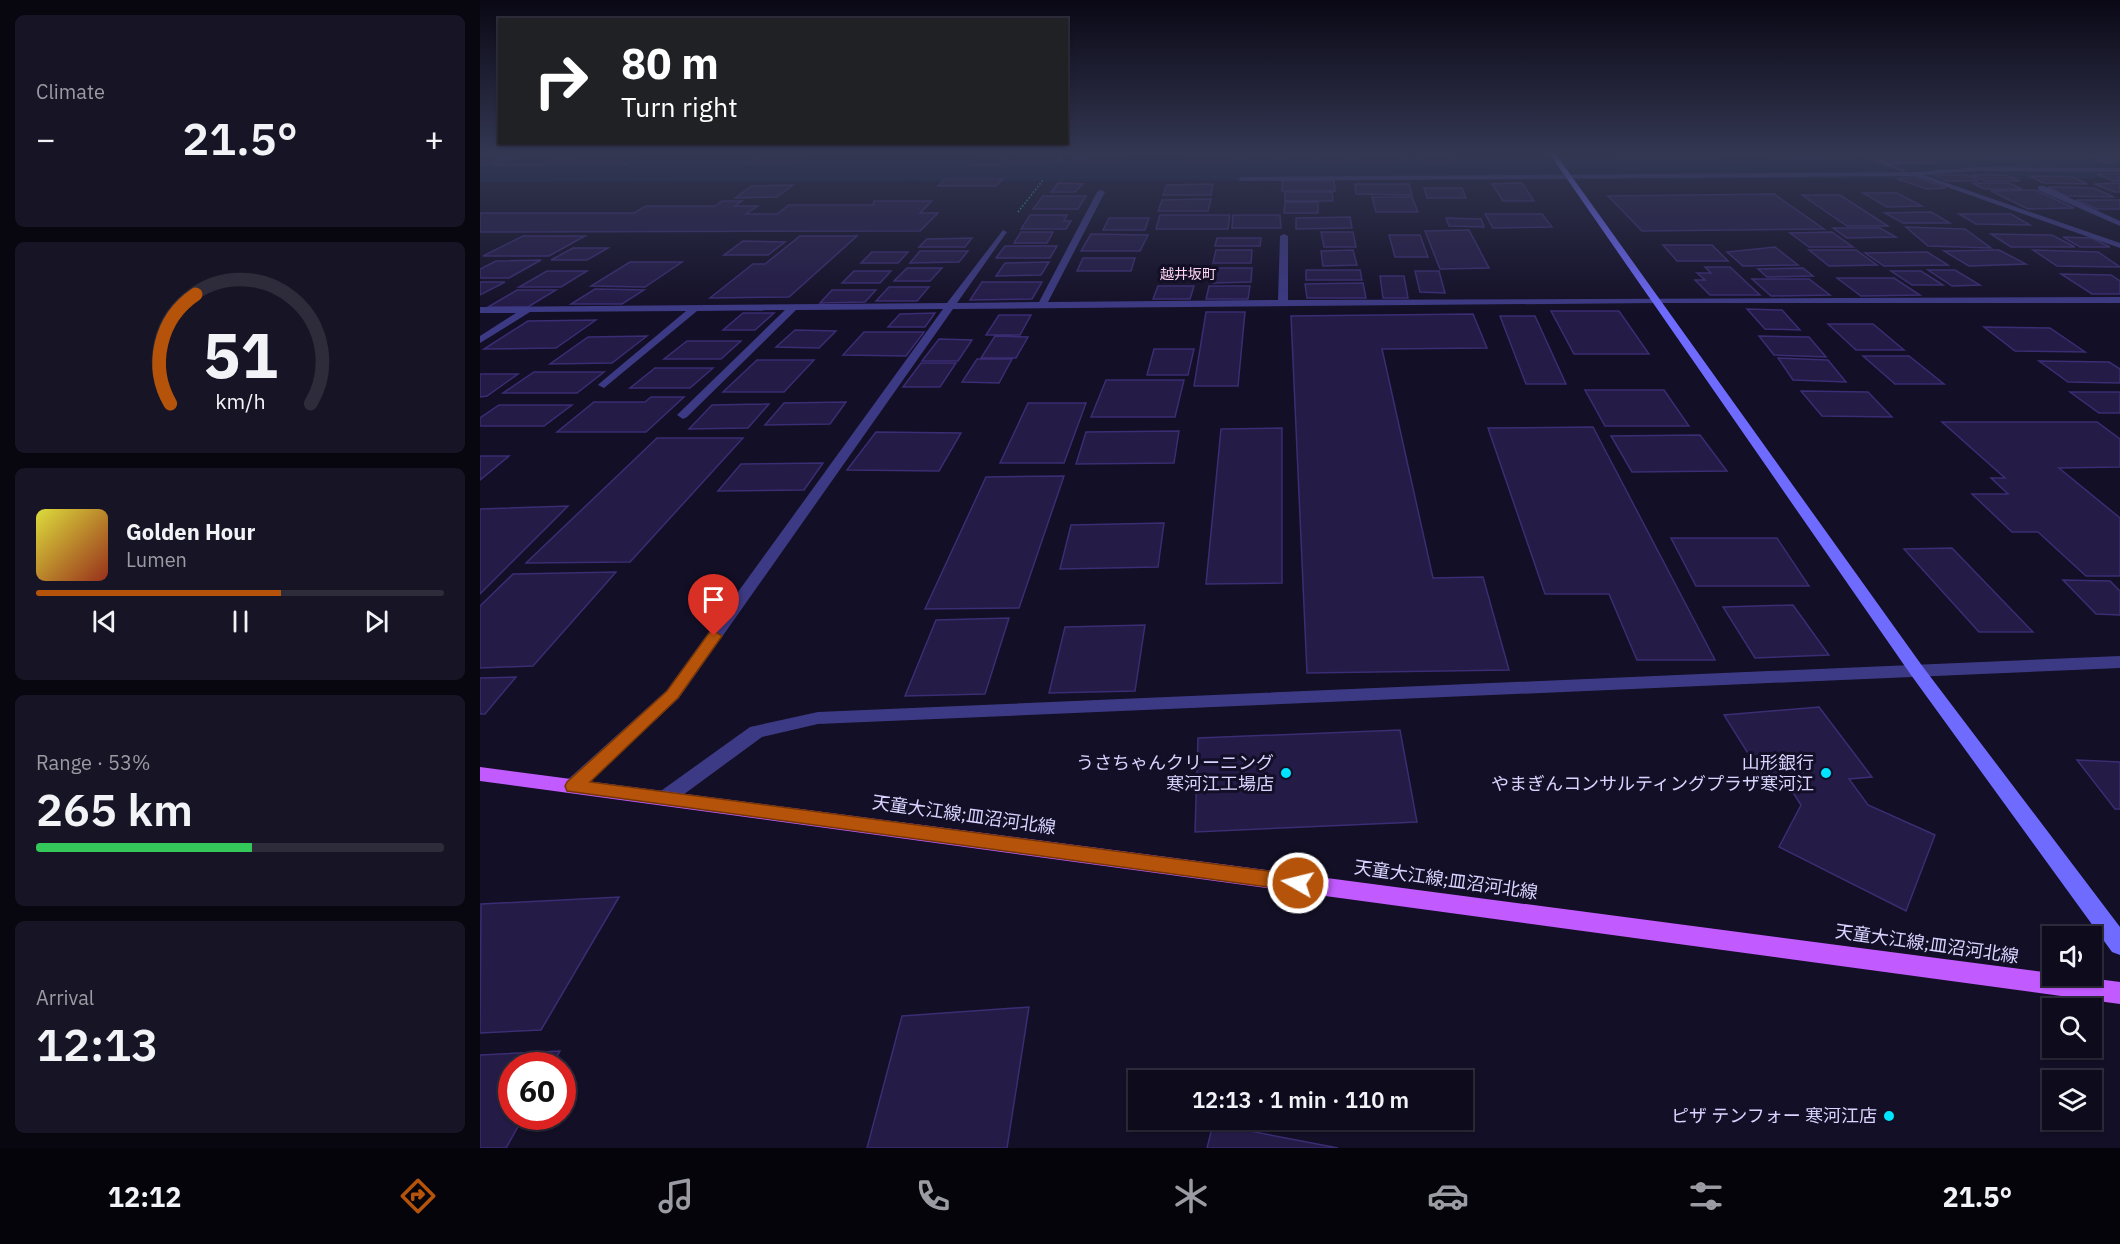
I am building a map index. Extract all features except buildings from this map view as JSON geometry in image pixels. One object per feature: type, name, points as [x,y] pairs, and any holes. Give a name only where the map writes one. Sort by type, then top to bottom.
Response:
[{"type":"main road","name":"天童大江線;皿沼河北線","points":[[480,774],[2120,993]]},
{"type":"street","points":[[1042,305],[1093,207]]},
{"type":"street","points":[[1591,207],[1917,671],[2120,945]]},
{"type":"street","points":[[2010,207],[2120,246]]},
{"type":"street","points":[[2082,207],[2120,224]]},
{"type":"street","points":[[2074,229],[2097,229]]},
{"type":"street","points":[[2109,229],[2120,229]]},
{"type":"street","points":[[573,786],[673,694],[1003,232]]},
{"type":"street","points":[[1283,303],[1284,236]]},
{"type":"street","points":[[480,310],[1656,300],[2120,300]]},
{"type":"street","points":[[683,415],[792,308]]},
{"type":"street","points":[[604,385],[694,309]]},
{"type":"street","points":[[480,340],[527,310]]},
{"type":"street","points":[[665,798],[756,732],[818,718],[2120,662]]},
{"type":"place","name":"うさちゃんクリーニング 寒河江工場店","points":[[1286,773]]},
{"type":"place","name":"山形銀行 やまぎんコンサルティングプラザ寒河江","points":[[1826,773]]},
{"type":"place","name":"ピザ テンフォー 寒河江店","points":[[1889,1116]]},
{"type":"district","name":"越井坂町","points":[[1188,274]]},
{"type":"route","points":[[714,636],[673,694],[573,786],[1298,883]]}]
